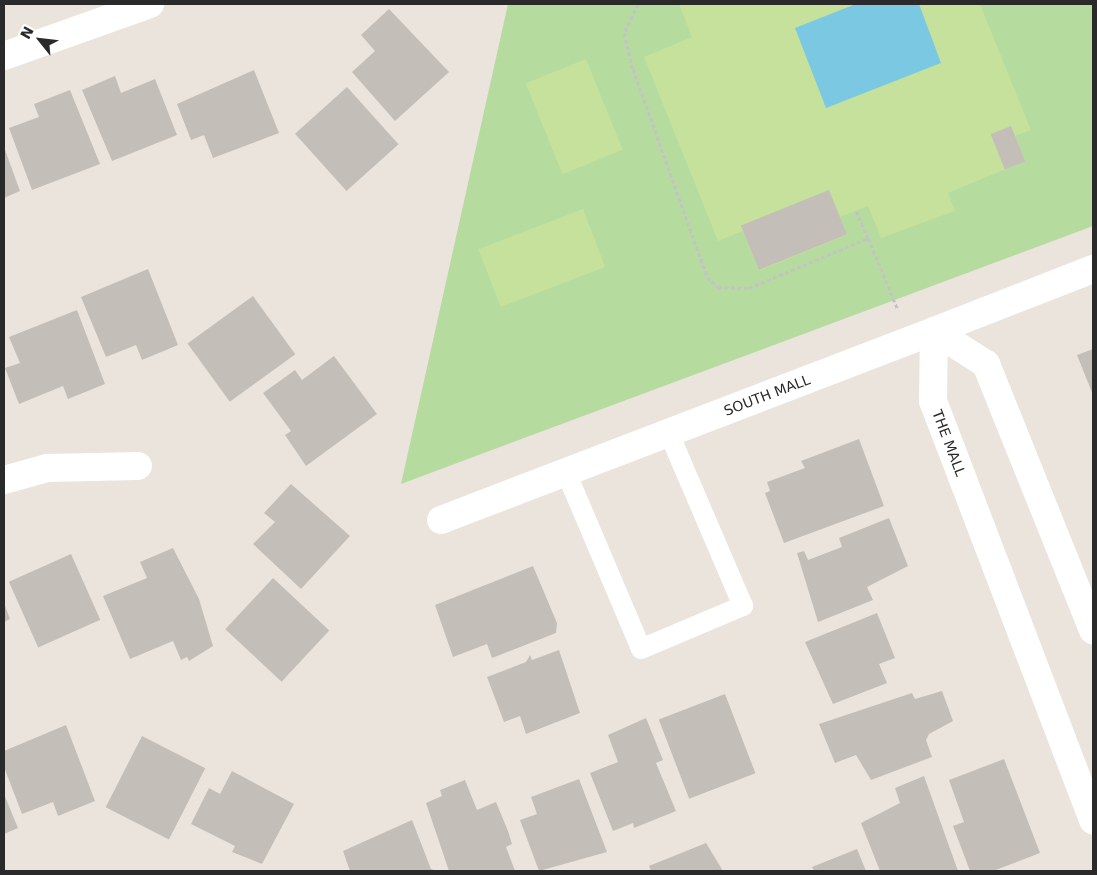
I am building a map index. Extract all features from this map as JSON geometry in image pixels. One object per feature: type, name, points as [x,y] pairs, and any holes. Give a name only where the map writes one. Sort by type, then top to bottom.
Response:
[{"type":"street","points":[[4,56],[150,4]]},
{"type":"street","name":"SOUTH MALL","points":[[441,520],[1093,269]]},
{"type":"street","points":[[922,335],[986,364],[1093,630]]},
{"type":"street","name":"THE MALL","points":[[922,335],[933,401],[1093,820]]},
{"type":"street","points":[[4,480],[47,468],[138,466]]},
{"type":"lane","points":[[566,472],[641,649],[743,606],[669,433]]},
{"type":"path","points":[[638,4],[624,33],[633,69],[707,277],[718,287],[749,288],[868,238]]},
{"type":"path","points":[[856,211],[868,238],[922,335]]},
{"type":"green space","points":[[508,4],[1093,4],[1093,226],[401,484]]},
{"type":"green space","points":[[679,4],[980,4],[1031,130],[1015,136],[1025,161],[948,193],[955,211],[881,238],[868,206],[840,217],[847,235],[759,271],[743,231],[718,241],[644,57],[692,37]]},
{"type":"green space","points":[[586,59],[623,150],[562,174],[526,83]]},
{"type":"green space","points":[[583,209],[605,267],[501,307],[478,249]]},
{"type":"water","points":[[856,4],[919,4],[941,63],[826,108],[795,28]]},
{"type":"building","points":[[389,9],[449,72],[395,121],[352,72],[375,51],[361,35]]},
{"type":"building","points":[[254,70],[279,133],[213,158],[204,135],[191,140],[177,104]]},
{"type":"building","points":[[115,76],[121,93],[155,79],[177,135],[112,161],[82,90]]},
{"type":"building","points":[[347,87],[399,144],[347,191],[295,134]]},
{"type":"building","points":[[70,90],[100,164],[32,190],[9,128],[39,117],[34,104]]},
{"type":"building","points":[[1011,126],[1025,161],[1005,169],[991,134]]},
{"type":"building","points":[[4,147],[20,191],[4,198]]},
{"type":"building","points":[[829,190],[847,235],[759,270],[741,226]]},
{"type":"building","points":[[148,269],[178,345],[142,360],[136,345],[106,357],[81,297]]},
{"type":"building","points":[[253,296],[295,354],[230,402],[187,344]]},
{"type":"building","points":[[77,310],[105,384],[68,399],[63,386],[19,404],[5,368],[20,363],[9,337]]},
{"type":"building","points":[[1093,349],[1093,395],[1077,355]]},
{"type":"building","points":[[334,356],[377,414],[306,466],[285,435],[291,431],[263,393],[295,370],[302,380]]},
{"type":"building","points":[[859,439],[884,506],[784,543],[765,493],[770,491],[767,482],[805,468],[801,461]]},
{"type":"building","points":[[291,484],[350,536],[301,589],[253,544],[275,522],[264,513]]},
{"type":"building","points":[[889,518],[908,566],[867,587],[873,600],[818,622],[797,553],[804,551],[808,560],[842,547],[839,538]]},
{"type":"building","points":[[173,548],[199,599],[213,646],[189,661],[187,657],[181,660],[173,641],[130,659],[103,596],[147,578],[140,562]]},
{"type":"building","points":[[71,554],[100,620],[38,647],[9,582]]},
{"type":"building","points":[[533,566],[557,623],[556,633],[492,658],[487,644],[453,657],[435,605]]},
{"type":"building","points":[[273,578],[329,631],[282,682],[225,629]]},
{"type":"building","points":[[4,603],[10,619],[4,622]]},
{"type":"building","points":[[877,613],[895,658],[879,664],[887,683],[833,704],[805,642]]},
{"type":"building","points":[[559,650],[580,713],[526,734],[520,716],[504,722],[487,677],[526,662],[530,655],[532,660]]},
{"type":"building","points":[[942,691],[953,721],[929,734],[926,740],[932,757],[871,780],[856,755],[835,763],[819,724],[912,693],[915,699]]},
{"type":"building","points":[[725,694],[755,773],[689,799],[659,719]]},
{"type":"building","points":[[646,718],[663,760],[656,763],[676,811],[634,828],[633,823],[613,831],[590,773],[618,762],[608,735]]},
{"type":"building","points":[[66,725],[95,801],[58,816],[53,802],[22,814],[4,767],[4,751]]},
{"type":"building","points":[[142,736],[205,768],[169,840],[106,807]]},
{"type":"building","points":[[1004,759],[1040,853],[993,871],[970,871],[953,826],[964,822],[949,780]]},
{"type":"building","points":[[232,771],[294,804],[262,864],[232,852],[235,846],[191,824],[209,788],[220,794]]},
{"type":"building","points":[[924,776],[958,871],[880,871],[861,823],[900,803],[895,788]]},
{"type":"building","points":[[579,779],[607,852],[539,871],[520,820],[537,814],[531,797]]},
{"type":"building","points":[[465,780],[477,810],[496,802],[512,844],[506,847],[515,871],[449,871],[426,803],[442,796],[440,790]]},
{"type":"building","points":[[4,794],[18,828],[4,834]]},
{"type":"building","points":[[412,820],[431,869],[436,871],[350,871],[343,851]]},
{"type":"building","points":[[706,843],[723,871],[651,871],[649,866]]},
{"type":"building","points":[[857,849],[866,871],[814,871],[812,867]]}]
